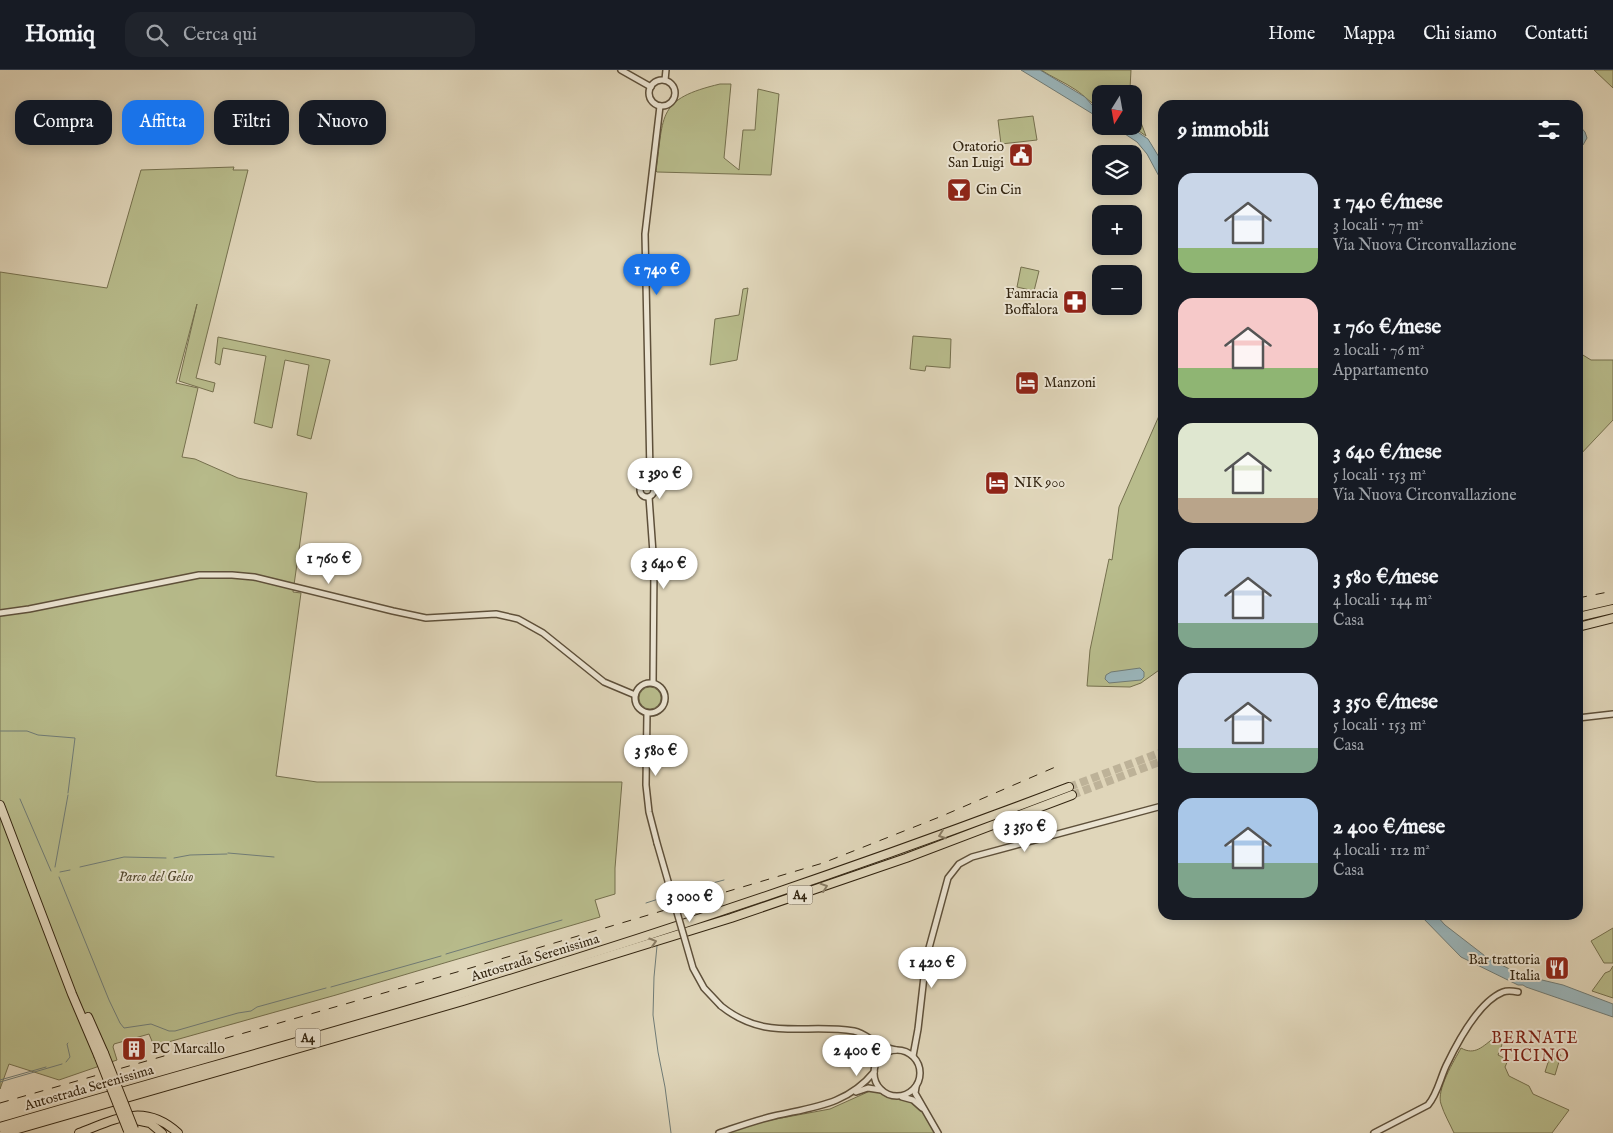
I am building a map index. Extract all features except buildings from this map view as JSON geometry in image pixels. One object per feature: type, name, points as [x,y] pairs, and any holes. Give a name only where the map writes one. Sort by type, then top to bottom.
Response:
[{"type":"highway","points":[[1583,616],[1613,609]]},
{"type":"highway","points":[[1583,626],[1613,618]]},
{"type":"highway","name":"Autostrada Serenissima","points":[[0,1127],[460,994],[606,949],[828,876],[1069,786]]},
{"type":"highway","name":"Autostrada Serenissima","points":[[4,1133],[463,1001],[731,918],[906,858],[1072,795]]},
{"type":"highway","points":[[0,805],[58,954],[132,1132]]},
{"type":"highway","points":[[78,1133],[115,1119],[140,1114],[165,1122],[178,1133]]},
{"type":"highway","points":[[115,1119],[126,1118],[150,1123],[162,1133]]},
{"type":"street","points":[[621,70],[651,87]]},
{"type":"street","points":[[665,80],[666,70]]},
{"type":"street","points":[[665,80],[674,88],[675,96],[671,103],[660,106],[656,105],[650,99],[651,87],[657,81],[665,80]]},
{"type":"street","points":[[649,497],[643,496],[640,490],[643,484],[647,483],[650,473],[645,234],[660,106]]},
{"type":"street","points":[[647,483],[654,490],[653,494],[649,497]]},
{"type":"street","points":[[649,497],[654,567],[653,683]]},
{"type":"street","points":[[0,613],[29,609],[198,575],[247,576],[426,618],[496,614],[518,619],[542,633],[604,682],[635,695]]},
{"type":"street","points":[[653,683],[663,691],[664,704],[657,712],[647,713],[642,711],[636,704],[635,695],[640,687],[653,683]]},
{"type":"street","points":[[647,713],[646,785],[649,812],[693,968],[704,988],[721,1006],[741,1020],[754,1025],[771,1029],[837,1029],[858,1032],[883,1046],[904,1051],[913,1056],[920,1072],[915,1093],[938,1133]]},
{"type":"street","points":[[1583,717],[1613,714]]},
{"type":"street","points":[[913,1056],[926,959],[948,878],[959,864],[972,857],[1158,807]]},
{"type":"street","points":[[1374,1133],[1428,1105],[1433,1099],[1446,1066],[1460,1039],[1479,1012],[1494,997],[1503,992],[1518,992]]},
{"type":"street","points":[[851,1094],[874,1072],[878,1060],[876,1049],[868,1038]]},
{"type":"street","points":[[904,1051],[916,1039]]},
{"type":"street","points":[[878,1060],[889,1051],[896,1050]]},
{"type":"street","points":[[874,1072],[876,1084],[881,1090],[888,1094],[913,1100],[927,1111]]},
{"type":"street","points":[[895,1096],[903,1095],[916,1087]]},
{"type":"street","points":[[719,1133],[767,1118],[829,1104],[868,1088],[881,1090]]},
{"type":"green space","points":[[1041,70],[1131,70],[1130,85],[1092,85],[1092,102],[1072,87]]},
{"type":"green space","points":[[1594,70],[1613,70],[1613,88]]},
{"type":"green space","points":[[720,84],[731,84],[724,158],[739,170],[743,130],[755,130],[758,89],[779,94],[771,175],[657,172],[663,122],[667,112],[674,103],[685,96]]},
{"type":"green space","points":[[1033,116],[1037,140],[1001,144],[998,120]]},
{"type":"green space","name":"Parco del Gelso","points":[[234,167],[233,170],[248,170],[196,378],[215,383],[213,392],[179,381],[197,304],[176,383],[198,388],[182,457],[195,459],[238,478],[307,493],[293,592],[301,593],[276,776],[317,782],[622,782],[615,868],[615,894],[595,900],[600,917],[336,995],[154,1046],[149,1034],[114,1044],[113,1047],[117,1060],[59,1080],[9,1064],[0,1089],[0,272],[107,288],[141,170]]},
{"type":"green space","points":[[1021,267],[1039,271],[1034,291],[1017,287]]},
{"type":"green space","points":[[748,288],[737,360],[710,365],[715,319],[739,315],[743,289]]},
{"type":"green space","points":[[913,336],[951,339],[950,368],[926,366],[925,371],[910,369]]},
{"type":"green space","points":[[218,337],[330,360],[311,439],[297,435],[309,365],[285,360],[272,428],[254,423],[266,356],[223,348],[220,365],[215,363]]},
{"type":"green space","points":[[1583,355],[1591,360],[1613,360],[1613,420],[1583,452]]},
{"type":"green space","points":[[1158,418],[1158,671],[1141,683],[1130,687],[1087,686],[1090,650],[1109,559],[1112,560],[1119,507]]},
{"type":"green space","points":[[646,687],[654,687],[661,694],[661,702],[654,709],[646,709],[639,702],[639,694]]},
{"type":"green space","points":[[1613,928],[1613,963],[1604,963],[1591,941]]},
{"type":"green space","points":[[1613,966],[1613,998],[1592,991],[1605,973],[1610,971]]},
{"type":"green space","points":[[1494,1038],[1503,1042],[1498,1055],[1508,1060],[1505,1067],[1509,1076],[1529,1086],[1533,1094],[1569,1110],[1552,1133],[1454,1133],[1440,1098],[1446,1076],[1461,1048],[1471,1051],[1475,1050]]},
{"type":"green space","points":[[1551,1053],[1561,1055],[1555,1075],[1545,1072]]},
{"type":"green space","points":[[870,1091],[890,1098],[904,1099],[915,1104],[927,1117],[935,1133],[726,1133],[760,1122],[830,1109]]},
{"type":"water","points":[[1021,70],[1040,70],[1085,97],[1092,105],[1092,113]]},
{"type":"water","points":[[1583,130],[1585,132],[1587,138],[1583,145]]},
{"type":"water","points":[[1126,135],[1142,135],[1148,139],[1158,155],[1158,175],[1142,145]]},
{"type":"water","points":[[1140,668],[1144,672],[1144,677],[1141,680],[1109,683],[1105,679],[1106,675],[1111,672]]},
{"type":"water","points":[[1425,920],[1440,920],[1489,959],[1528,978],[1563,985],[1613,1004],[1613,1017],[1523,985],[1518,985],[1461,957]]},
{"type":"waterway","points":[[0,731],[27,731],[38,735],[75,738],[68,793]]},
{"type":"waterway","points":[[55,867],[68,795]]},
{"type":"waterway","points":[[20,799],[51,871]]},
{"type":"waterway","points":[[228,853],[274,857]]},
{"type":"waterway","points":[[174,858],[190,855],[227,854]]},
{"type":"waterway","points":[[80,867],[124,857],[166,858]]},
{"type":"waterway","points":[[60,872],[70,870]]},
{"type":"waterway","points":[[59,877],[109,1000],[124,1028],[151,1024],[169,1031],[175,1031],[251,1011],[257,1007],[326,988]]},
{"type":"waterway","points":[[675,893],[724,880]]},
{"type":"waterway","points":[[646,903],[671,895]]},
{"type":"waterway","points":[[446,954],[562,920]]},
{"type":"waterway","points":[[657,946],[653,1015],[671,1133]]},
{"type":"waterway","points":[[331,987],[441,956]]},
{"type":"waterway","points":[[66,1062],[70,1057],[68,1043]]},
{"type":"waterway","points":[[0,1082],[62,1064]]},
{"type":"waterway","points":[[0,1080],[46,1067]]},
{"type":"tunnel","points":[[1069,787],[1158,754]]},
{"type":"tunnel","points":[[1072,795],[1158,763]]},
{"type":"railway","points":[[1583,597],[1613,591]]},
{"type":"railway","points":[[0,1103],[457,972],[823,863],[942,816],[1060,765]]},
{"type":"place","name":"Oratorio San Luigi","points":[[1021,155]]},
{"type":"place","name":"Cin Cin","points":[[959,190]]},
{"type":"place","name":"Famracia Boffalora","points":[[1075,302]]},
{"type":"place","name":"Manzoni","points":[[1027,383]]},
{"type":"place","name":"NIK 900","points":[[997,483]]},
{"type":"place","name":"Bar trattoria Italia","points":[[1557,968]]},
{"type":"place","name":"PC Marcallo","points":[[134,1049]]},
{"type":"district","name":"BERNATE TICINO","points":[[1535,1048]]}]
